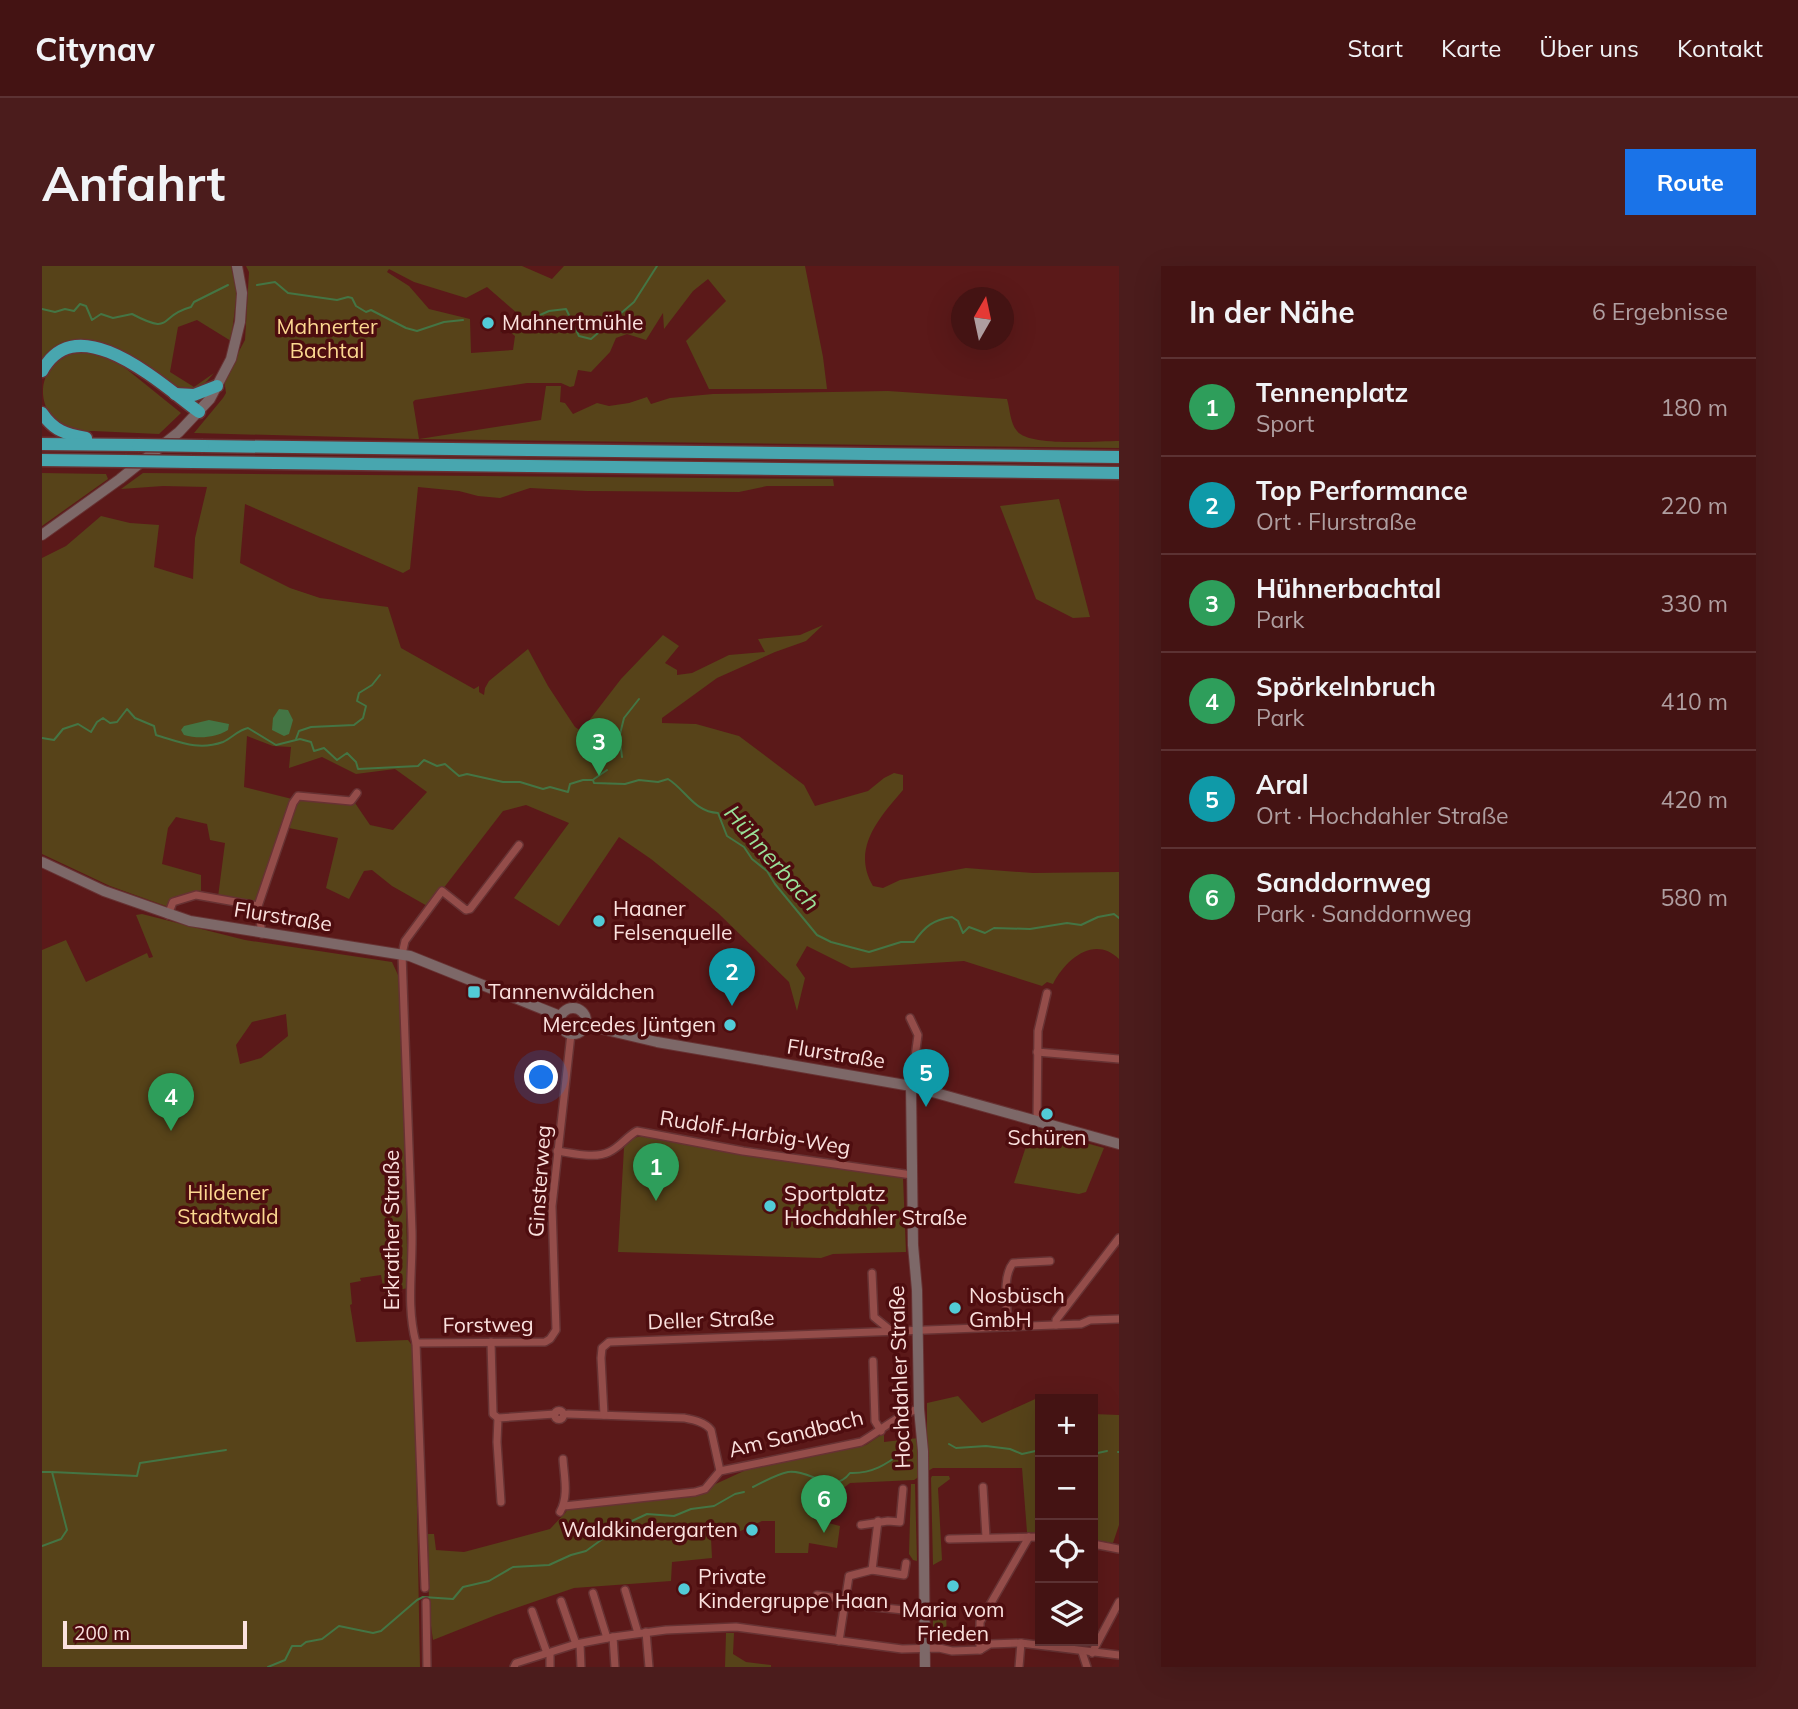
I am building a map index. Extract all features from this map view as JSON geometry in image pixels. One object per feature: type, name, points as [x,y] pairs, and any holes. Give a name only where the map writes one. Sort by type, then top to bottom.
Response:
[{"type":"highway","points":[[42,371],[47,362],[64,349],[89,345],[113,352],[199,412]]},
{"type":"highway","points":[[175,394],[194,395],[218,386]]},
{"type":"highway","points":[[42,413],[57,430],[110,444]]},
{"type":"highway","points":[[42,444],[1119,457]]},
{"type":"highway","points":[[43,460],[1119,473]]},
{"type":"main road","points":[[42,535],[179,432],[199,412],[218,386],[231,359],[240,322],[242,293],[237,266]]},
{"type":"main road","name":"Flurstraße","points":[[42,862],[104,891],[168,915],[262,934],[402,954],[560,1016]]},
{"type":"main road","points":[[575,1008],[583,1012],[585,1025],[580,1032],[571,1034],[562,1028],[560,1016],[566,1010],[575,1008]]},
{"type":"main road","name":"Flurstraße","points":[[585,1025],[669,1044],[911,1086],[1119,1144]]},
{"type":"main road","name":"Hochdahler Straße","points":[[911,1086],[919,1409],[923,1451],[925,1667]]},
{"type":"street","points":[[262,934],[258,906],[293,803],[298,796],[351,801],[357,793]]},
{"type":"street","points":[[402,954],[405,941],[442,891],[466,910],[470,909],[519,845]]},
{"type":"street","points":[[168,915],[173,902],[196,895],[258,906]]},
{"type":"street","name":"Erkrather Straße","points":[[402,954],[413,1269],[409,1313],[416,1343],[425,1588]]},
{"type":"street","points":[[1037,1121],[1037,1052],[1040,1021],[1047,993]]},
{"type":"street","points":[[910,1018],[918,1035],[911,1086]]},
{"type":"street","name":"Ginsterweg","points":[[556,1330],[552,1206],[571,1034]]},
{"type":"street","points":[[1037,1052],[1119,1059]]},
{"type":"street","name":"Rudolf-Harbig-Weg","points":[[557,1151],[598,1155],[608,1153],[637,1131],[743,1151],[912,1175]]},
{"type":"street","points":[[1056,1325],[1056,1320],[1119,1238]]},
{"type":"street","points":[[1008,1327],[1009,1268],[1013,1263],[1050,1261]]},
{"type":"street","points":[[872,1273],[874,1317],[890,1330]]},
{"type":"street","name":"Deller Straße","points":[[604,1415],[601,1358],[602,1349],[609,1342],[1056,1325],[1119,1319]]},
{"type":"street","name":"Forstweg","points":[[416,1343],[545,1342],[556,1330]]},
{"type":"street","points":[[491,1342],[493,1414],[498,1418],[555,1414]]},
{"type":"street","name":"Am Sandbach","points":[[873,1361],[875,1421],[881,1431]]},
{"type":"street","name":"Am Sandbach","points":[[720,1471],[861,1442],[908,1411],[919,1409]]},
{"type":"street","name":"Am Sandbach","points":[[563,1459],[565,1492],[562,1509],[695,1492],[705,1489],[720,1471],[708,1426],[684,1418],[568,1414]]},
{"type":"street","points":[[498,1418],[501,1502]]},
{"type":"street","points":[[983,1487],[986,1537]]},
{"type":"street","points":[[872,1570],[878,1524],[900,1522],[903,1489]]},
{"type":"street","points":[[981,1650],[980,1622],[1029,1537]]},
{"type":"street","points":[[949,1539],[1035,1538]]},
{"type":"street","points":[[1098,1545],[1119,1549]]},
{"type":"street","points":[[839,1641],[849,1576],[872,1570],[904,1575],[906,1563]]},
{"type":"street","points":[[625,1590],[642,1632],[649,1667]]},
{"type":"street","points":[[593,1593],[610,1637],[615,1667]]},
{"type":"street","points":[[817,1595],[845,1602],[904,1610]]},
{"type":"street","points":[[561,1601],[578,1644],[581,1667]]},
{"type":"street","points":[[426,1602],[427,1667]]},
{"type":"street","points":[[1092,1653],[1119,1602]]},
{"type":"street","points":[[532,1611],[549,1653],[550,1667]]},
{"type":"street","points":[[514,1667],[516,1663],[610,1637],[642,1632],[736,1628],[902,1649],[981,1650],[990,1644],[1021,1643],[1119,1655]]},
{"type":"street","points":[[1019,1667],[1021,1643]]},
{"type":"street","points":[[1082,1652],[1087,1667]]},
{"type":"green space","points":[[42,266],[231,266],[237,292],[231,341],[197,320],[178,327],[170,372],[194,387],[214,373],[200,389],[183,392],[111,348],[89,341],[67,344],[42,360]]},
{"type":"green space","name":"Mahnerter Bachtal","points":[[246,266],[522,266],[552,279],[564,266],[805,266],[827,389],[709,389],[686,341],[726,301],[708,279],[693,291],[664,329],[663,313],[646,340],[627,334],[616,338],[610,352],[591,372],[578,370],[574,386],[561,383],[527,383],[415,400],[413,402],[419,439],[541,420],[546,386],[561,386],[560,402],[565,403],[573,414],[597,403],[609,406],[647,397],[651,404],[670,398],[713,394],[888,391],[1007,399],[1013,424],[1024,436],[1049,441],[1119,441],[1119,448],[418,439],[194,433],[226,393],[224,379],[245,340],[249,272]],"holes":[[[389,269],[414,282],[466,298],[487,287],[518,314],[516,325],[505,328],[515,336],[513,350],[471,353],[470,319],[429,309],[409,286],[387,272]]]},
{"type":"green space","points":[[77,351],[100,353],[119,363],[181,413],[159,434],[73,431],[65,428],[54,420],[47,409],[43,396],[44,381],[54,365]]},
{"type":"green space","points":[[42,473],[106,474],[108,479],[42,526]]},
{"type":"green space","points":[[143,473],[833,479],[834,486],[767,486],[739,492],[530,488],[500,498],[418,487],[410,569],[403,573],[245,504],[240,563],[290,588],[320,598],[388,607],[401,648],[474,689],[479,686],[479,692],[484,695],[489,681],[528,649],[548,686],[575,727],[581,731],[621,679],[663,635],[679,646],[665,663],[677,670],[677,675],[692,673],[729,655],[765,652],[758,639],[800,635],[823,625],[806,641],[717,678],[662,718],[662,723],[696,724],[739,736],[804,785],[815,806],[868,791],[894,773],[903,775],[903,790],[877,823],[866,847],[867,872],[873,886],[883,888],[900,880],[966,868],[1033,873],[1119,872],[1119,959],[1100,949],[1081,953],[1065,966],[1053,984],[1047,982],[1042,986],[964,961],[851,968],[807,946],[796,965],[805,978],[797,1011],[789,982],[718,913],[619,837],[559,926],[514,898],[569,823],[526,805],[503,811],[429,907],[392,886],[372,870],[364,871],[349,899],[326,888],[338,838],[289,828],[296,803],[302,798],[355,803],[370,825],[393,830],[427,792],[395,769],[356,774],[322,757],[289,768],[291,747],[273,746],[247,736],[244,787],[292,799],[256,903],[218,897],[225,843],[210,840],[207,824],[176,817],[168,828],[162,864],[201,875],[201,895],[180,899],[174,909],[110,886],[42,854],[42,558],[66,546],[101,516],[130,523],[159,525],[154,567],[193,579],[195,538],[207,487],[121,489]]},
{"type":"green space","points":[[1059,499],[1090,617],[1073,618],[1036,599],[1000,506]]},
{"type":"green space","name":"Hildener Stadtwald","points":[[142,914],[245,940],[392,962],[398,975],[408,1288],[384,1293],[381,1275],[360,1278],[361,1281],[350,1283],[350,1305],[356,1342],[408,1340],[414,1348],[420,1667],[42,1667],[42,950],[66,940],[86,982],[147,953],[149,958],[153,957],[136,915]],"holes":[[[286,1014],[288,1036],[261,1058],[240,1064],[236,1045],[252,1022]]]},
{"type":"green space","points":[[1032,1128],[1104,1148],[1086,1192],[1079,1194],[1014,1183]]},
{"type":"green space","points":[[644,1136],[903,1178],[906,1252],[833,1254],[821,1258],[618,1252],[624,1148],[632,1139]]},
{"type":"green space","points":[[958,1396],[982,1423],[1035,1399],[1035,1533],[1027,1532],[1022,1468],[933,1468],[914,1480],[850,1483],[836,1494],[832,1516],[815,1512],[813,1519],[840,1526],[837,1548],[809,1543],[808,1553],[775,1553],[775,1521],[762,1521],[730,1536],[711,1538],[712,1558],[672,1562],[671,1581],[574,1588],[433,1640],[429,1612],[428,1534],[434,1534],[436,1550],[464,1552],[550,1529],[566,1512],[568,1503],[709,1487],[746,1470],[866,1445],[884,1433],[884,1442],[927,1437],[927,1403]]},
{"type":"green space","points":[[1098,1414],[1119,1415],[1119,1525],[1113,1543],[1098,1541]]},
{"type":"green space","points":[[949,1476],[950,1479],[938,1488],[942,1560],[933,1565],[931,1478]]},
{"type":"green space","points":[[911,1484],[915,1484],[917,1561],[909,1554]]},
{"type":"green space","points":[[933,1612],[946,1612],[947,1641],[936,1642],[933,1638]]},
{"type":"green space","points":[[726,1633],[734,1633],[733,1654],[746,1662],[771,1667],[725,1667]]},
{"type":"shaded area","points":[[279,709],[288,710],[293,720],[289,734],[284,736],[272,730],[273,718]]},
{"type":"shaded area","points":[[209,720],[229,724],[228,730],[218,735],[201,737],[184,735],[181,730],[184,726]]},
{"type":"waterway","points":[[502,332],[549,311],[566,309],[579,336],[591,339],[634,302],[657,266]]},
{"type":"waterway","points":[[257,285],[275,282],[288,293],[337,300],[352,298],[356,306],[366,312],[371,310],[417,331],[444,322],[463,320]]},
{"type":"waterway","points":[[42,309],[55,312],[65,309],[74,311],[80,304],[86,306],[92,320],[101,314],[113,318],[132,314],[160,324],[191,307],[194,302],[228,285]]},
{"type":"waterway","points":[[296,739],[299,731],[311,727],[354,725],[363,718],[366,706],[357,701],[359,693],[372,685],[380,675]]},
{"type":"waterway","points":[[619,738],[624,718],[639,699]]},
{"type":"waterway","name":"Hühnerbach","points":[[42,738],[54,740],[63,729],[78,724],[91,732],[103,718],[110,723],[117,722],[127,709],[135,718],[154,726],[156,735],[181,743],[214,745],[248,728],[276,745],[300,739],[311,742],[314,751],[324,748],[337,760],[347,753],[356,762],[358,769],[418,766],[424,760],[437,766],[445,764],[459,776],[467,774],[568,792],[570,784],[583,780],[625,784],[639,780],[658,782],[668,779],[696,805],[718,813],[727,836],[744,847],[752,859],[767,871],[817,935],[831,942],[869,952],[901,942],[914,942],[930,925],[952,917],[958,921],[963,933],[969,927],[985,933],[994,928],[1030,929],[1067,923],[1081,925],[1098,917],[1114,914],[1119,918]]},
{"type":"waterway","points":[[620,741],[622,757]]},
{"type":"waterway","points":[[594,779],[607,770]]},
{"type":"waterway","points":[[949,1444],[956,1448],[986,1446],[1010,1449],[1022,1454],[1035,1451]]},
{"type":"waterway","points":[[753,1487],[788,1472],[836,1482],[850,1473],[881,1466],[909,1448]]},
{"type":"waterway","points":[[42,1546],[61,1539],[67,1530],[52,1472],[137,1476],[140,1463],[226,1450]]},
{"type":"waterway","points":[[1098,1453],[1107,1451]]},
{"type":"waterway","points":[[42,1472],[51,1472]]},
{"type":"waterway","points":[[268,1667],[285,1660],[292,1646],[322,1639],[339,1626],[373,1633],[381,1631],[423,1597],[453,1599],[463,1587],[489,1581],[513,1567],[549,1565],[586,1551],[619,1527],[647,1514],[674,1516],[691,1509],[714,1506],[744,1492]]},
{"type":"place","name":"Mahnertmühle","points":[[488,323]]},
{"type":"place","name":"Hühnerbachtal","points":[[599,776]]},
{"type":"place","name":"Haaner Felsenquelle","points":[[599,921]]},
{"type":"place","name":"Tannenwäldchen","points":[[474,992]]},
{"type":"place","name":"Top Performance","points":[[732,1006]]},
{"type":"place","name":"Mercedes Jüntgen","points":[[730,1025]]},
{"type":"place","name":"Aral","points":[[926,1107]]},
{"type":"place","name":"Schüren","points":[[1047,1114]]},
{"type":"place","name":"Spörkelnbruch","points":[[171,1131]]},
{"type":"place","name":"Tennenplatz","points":[[656,1201]]},
{"type":"place","name":"Sportplatz Hochdahler Straße","points":[[770,1206]]},
{"type":"place","name":"Nosbüsch GmbH","points":[[955,1308]]},
{"type":"place","name":"Waldkindergarten","points":[[752,1530]]},
{"type":"place","name":"Sanddornweg","points":[[824,1533]]},
{"type":"place","name":"Maria vom Frieden","points":[[953,1586]]},
{"type":"place","name":"Private Kindergruppe Haan","points":[[684,1589]]}]
